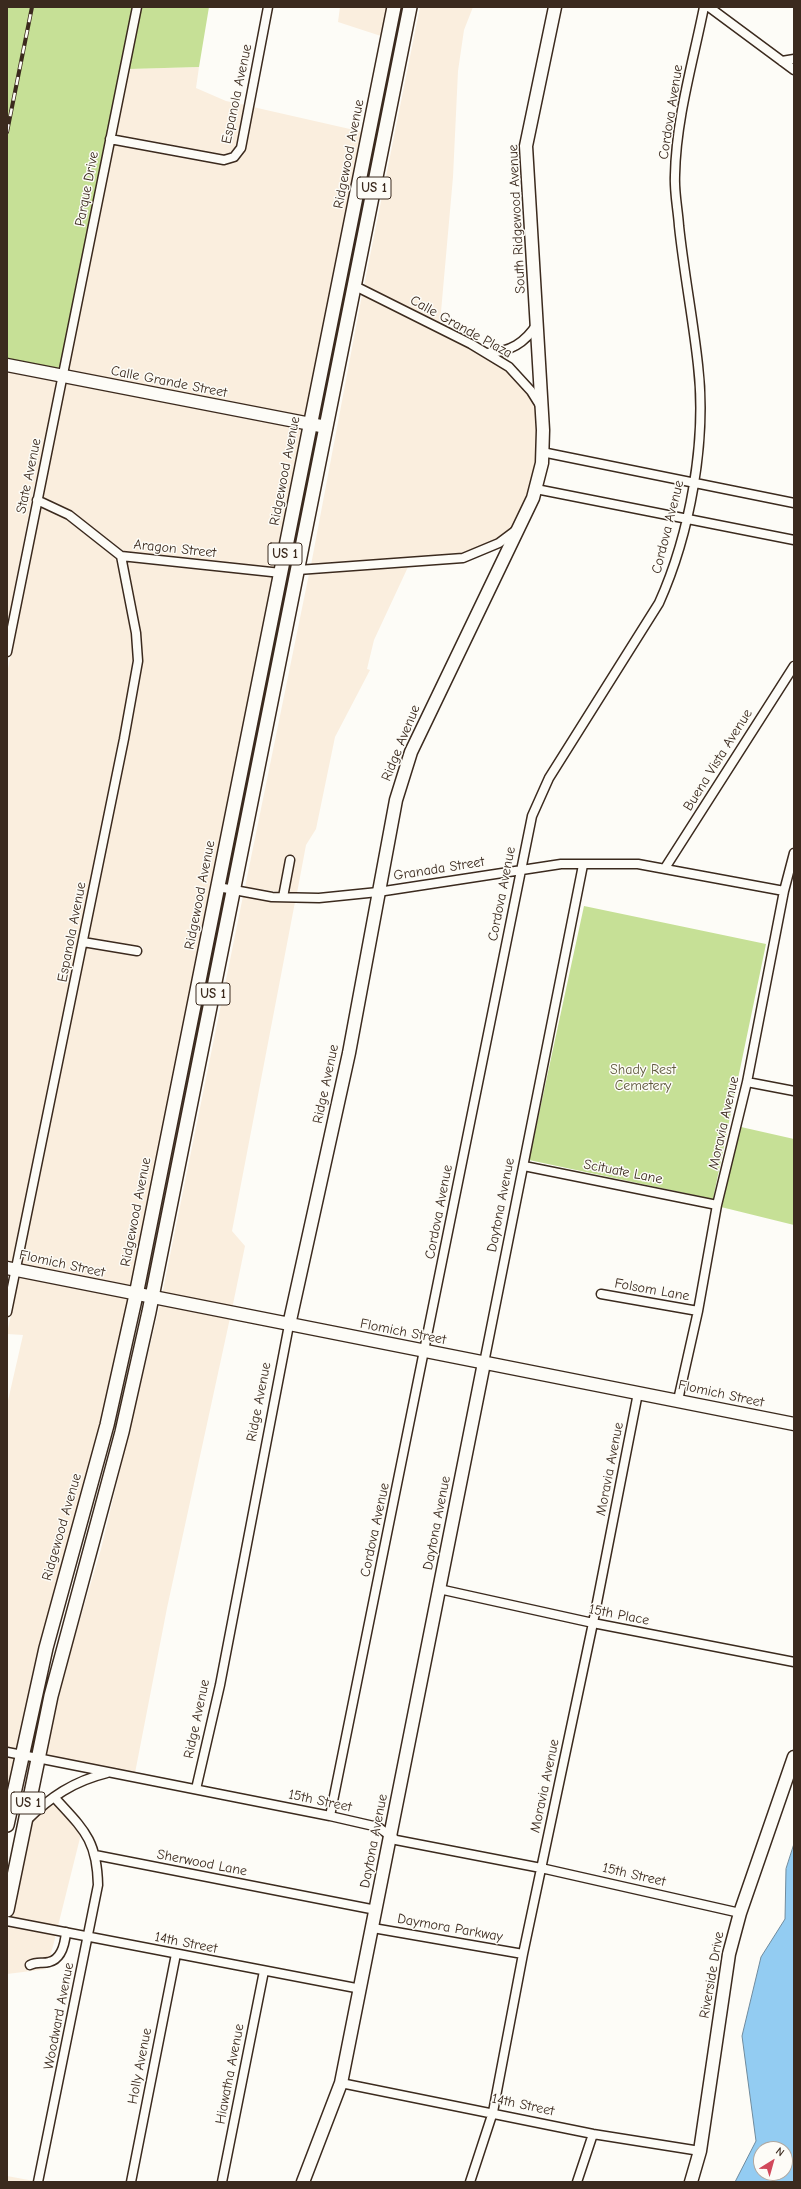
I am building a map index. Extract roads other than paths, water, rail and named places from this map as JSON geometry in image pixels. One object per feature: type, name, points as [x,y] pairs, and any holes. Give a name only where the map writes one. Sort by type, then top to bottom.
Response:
[{"type":"main road","name":"Ridgewood Avenue","points":[[22,1754],[61,1590],[107,1425],[136,1294],[394,7]]},
{"type":"main road","name":"US 1","points":[[7,1910],[51,1696],[122,1432],[152,1298],[410,7]]},
{"type":"main road","points":[[369,132],[378,144],[381,156]]},
{"type":"main road","name":"US 1","points":[[7,1825],[22,1754]]},
{"type":"street","name":"Parque Drive","points":[[63,377],[137,7]]},
{"type":"street","name":"Espanola Avenue","points":[[110,139],[224,160],[234,157],[241,148],[268,7]]},
{"type":"street","name":"South Ridgewood Avenue","points":[[541,408],[537,324],[528,204],[526,146],[555,7]]},
{"type":"street","name":"Cordova Avenue","points":[[330,1816],[425,1351],[520,869],[535,809],[550,778],[659,603],[672,575],[686,518],[700,446],[699,374],[681,243],[675,176],[679,132],[704,7]]},
{"type":"street","points":[[708,7],[794,70]]},
{"type":"street","points":[[782,61],[794,59]]},
{"type":"street","name":"Calle Grande Plaza","points":[[355,286],[487,353],[509,367],[521,378],[541,408]]},
{"type":"street","points":[[487,353],[502,352],[513,348],[524,340],[537,324]]},
{"type":"street","name":"Calle Grande Street","points":[[7,365],[326,427]]},
{"type":"street","name":"State Avenue","points":[[7,652],[63,377]]},
{"type":"street","name":"Ridge Avenue","points":[[196,1789],[220,1685],[289,1324],[349,1053],[396,800],[411,752],[536,489],[542,452],[541,408]]},
{"type":"street","points":[[542,452],[794,503]]},
{"type":"street","points":[[536,489],[794,540]]},
{"type":"street","name":"Aragon Street","points":[[37,500],[69,515],[121,556],[281,574]]},
{"type":"street","points":[[298,570],[463,558],[499,543],[515,531]]},
{"type":"street","name":"Espanola Avenue","points":[[7,1312],[11,1269],[83,942],[124,739],[138,661],[136,633],[121,556]]},
{"type":"street","name":"Buena Vista Avenue","points":[[665,868],[794,666]]},
{"type":"street","name":"Moravia Avenue","points":[[678,1400],[698,1312],[717,1205],[747,1082],[784,891],[794,853]]},
{"type":"street","points":[[283,897],[290,860]]},
{"type":"street","name":"Granada Street","points":[[218,887],[283,897],[319,898],[378,892],[520,869],[561,864],[638,864],[784,891]]},
{"type":"street","name":"Daytona Avenue","points":[[303,2182],[341,2083],[361,1989],[389,1834],[524,1166],[583,865]]},
{"type":"street","points":[[83,942],[137,951]]},
{"type":"street","points":[[747,1082],[794,1091]]},
{"type":"street","name":"Scituate Lane","points":[[524,1166],[717,1205]]},
{"type":"street","name":"Flomich Street","points":[[11,1269],[794,1424]]},
{"type":"street","name":"Folsom Lane","points":[[601,1294],[698,1312]]},
{"type":"street","name":"Moravia Avenue","points":[[470,2182],[493,2112],[523,1954],[593,1623],[638,1393]]},
{"type":"street","name":"15th Place","points":[[439,1589],[593,1623],[794,1662]]},
{"type":"street","name":"15th Street","points":[[7,1752],[330,1816],[378,1827],[396,1840],[541,1868],[740,1913]]},
{"type":"street","name":"Riverside Drive","points":[[692,2182],[700,2151],[729,1954],[740,1913],[794,1757]]},
{"type":"street","points":[[24,1824],[54,1796],[70,1785],[109,1772]]},
{"type":"street","points":[[54,1796],[88,1836],[95,1855]]},
{"type":"street","name":"Sherwood Lane","points":[[95,1855],[376,1910]]},
{"type":"street","name":"Woodward Avenue","points":[[38,2182],[98,1885],[95,1855]]},
{"type":"street","name":"14th Street","points":[[7,1921],[361,1989]]},
{"type":"street","name":"Daymora Parkway","points":[[373,1928],[523,1954]]},
{"type":"street","points":[[30,1964],[35,1962],[49,1963],[54,1960],[65,1944],[66,1932]]},
{"type":"street","name":"Holly Avenue","points":[[131,2182],[176,1954]]},
{"type":"street","name":"Hiawatha Avenue","points":[[222,2182],[264,1971]]},
{"type":"street","name":"14th Street","points":[[341,2083],[493,2112],[593,2134],[700,2151]]},
{"type":"street","points":[[577,2182],[593,2134]]},
{"type":"water","points":[[794,1844],[794,2182],[735,2182],[753,2147],[753,2181],[793,2181],[793,2141],[756,2141],[742,2036],[761,1957],[785,1919],[786,1869]]},
{"type":"railway","points":[[7,132],[32,7]]},
{"type":"park label","name":"Shady Rest Cemetery","points":[[643,1078]]}]
